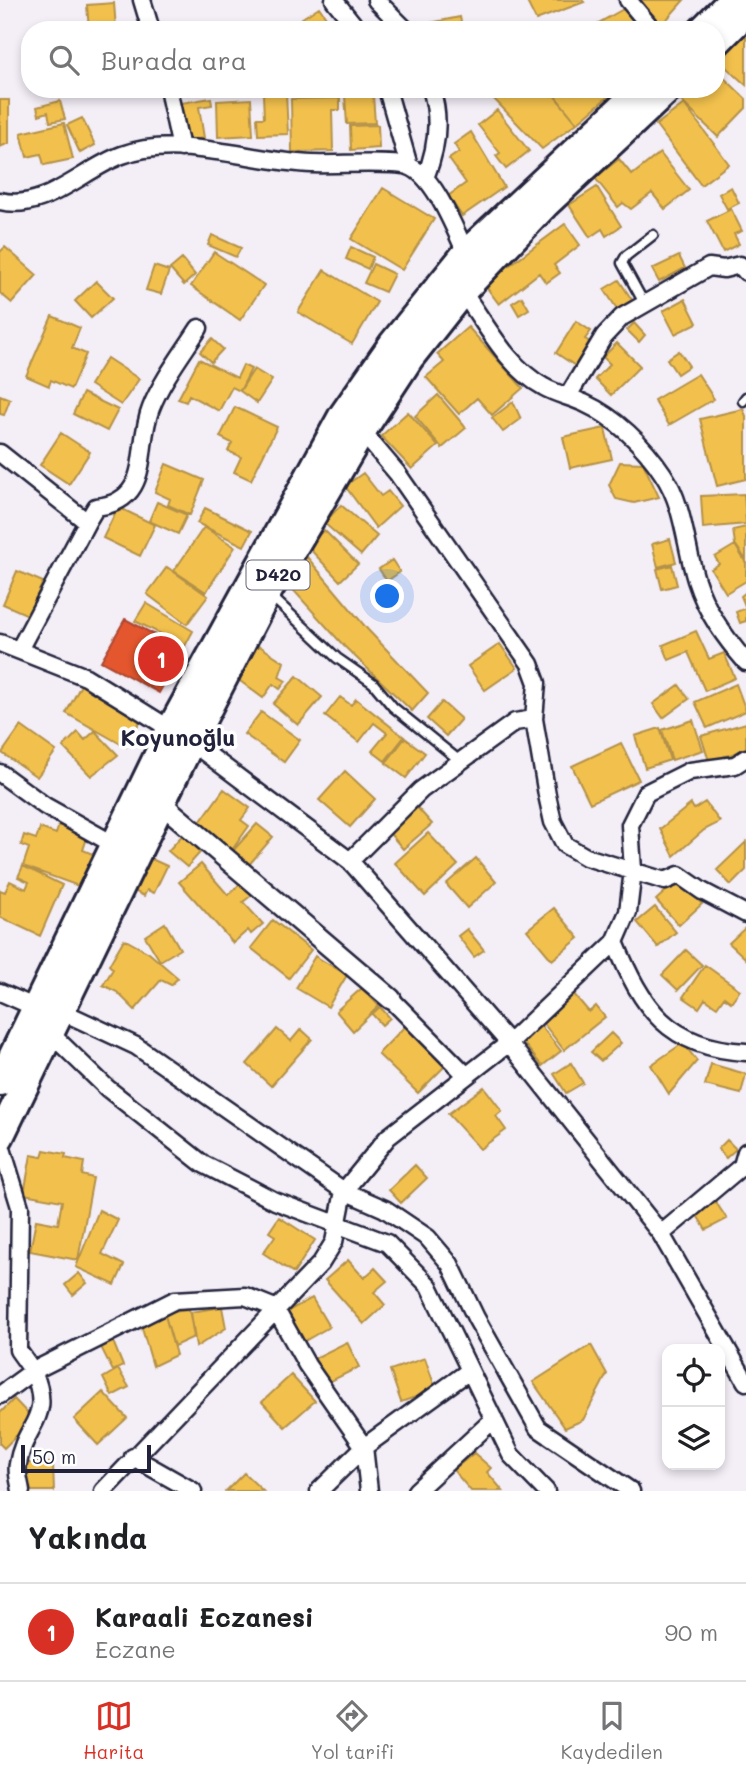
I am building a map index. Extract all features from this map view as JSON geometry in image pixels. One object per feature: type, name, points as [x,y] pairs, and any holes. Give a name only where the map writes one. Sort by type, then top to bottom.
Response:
[{"type":"highway","points":[[711,21],[732,0]]},
{"type":"highway","points":[[725,34],[746,13]]},
{"type":"highway","name":"D420","points":[[457,283],[466,253],[631,98]]},
{"type":"highway","name":"D420","points":[[0,1082],[113,844],[268,592],[393,343],[659,98]]},
{"type":"highway","name":"D420","points":[[0,1140],[161,803],[180,736],[353,423]]},
{"type":"street","points":[[142,0],[148,21]]},
{"type":"street","points":[[334,0],[351,21]]},
{"type":"street","points":[[376,0],[397,21]]},
{"type":"street","points":[[628,0],[646,21]]},
{"type":"street","points":[[170,98],[181,148]]},
{"type":"street","points":[[390,98],[409,166]]},
{"type":"street","points":[[425,178],[433,158],[437,130],[432,98]]},
{"type":"street","points":[[2,205],[50,195],[123,154],[146,149],[181,148],[309,164],[409,166],[425,178],[466,253]]},
{"type":"street","points":[[568,396],[604,336],[622,317],[709,267],[723,269],[744,265]]},
{"type":"street","points":[[457,283],[494,340],[522,369],[543,387],[568,396],[615,422],[662,472],[675,495],[702,595],[713,620],[746,662]]},
{"type":"street","points":[[20,648],[96,507],[118,503],[133,488],[138,477],[151,408],[199,328]]},
{"type":"street","points":[[353,423],[397,473],[530,664],[537,683],[534,719],[553,822],[565,845],[586,857],[664,881],[679,875],[746,914]]},
{"type":"street","points":[[0,453],[87,522]]},
{"type":"street","points":[[0,643],[20,648],[86,677],[180,736],[350,861],[509,1043],[661,1234],[746,1382]]},
{"type":"street","points":[[350,861],[421,790],[463,763],[515,722],[534,719]]},
{"type":"street","points":[[103,1491],[275,1308],[321,1263],[334,1242],[344,1191],[388,1137],[509,1043],[615,942],[628,912],[633,870],[630,825],[646,793],[690,771],[735,765],[746,758]]},
{"type":"street","points":[[0,773],[45,806],[113,844]]},
{"type":"street","points":[[161,803],[391,999],[466,1075]]},
{"type":"street","points":[[615,942],[634,988],[671,1031],[724,1051],[746,1052]]},
{"type":"street","points":[[0,992],[34,1007],[63,1012],[111,1032],[176,1071],[240,1120],[344,1191],[385,1209],[428,1238],[450,1264],[476,1318],[538,1428],[631,1491]]},
{"type":"street","points":[[34,1007],[50,1035],[107,1088],[203,1164],[275,1201],[387,1243],[429,1286],[511,1455],[546,1491]]},
{"type":"street","points":[[0,1140],[20,1207],[18,1350],[33,1371],[42,1391],[39,1416],[17,1465],[21,1491]]},
{"type":"street","points":[[661,1234],[742,1166],[746,1153]]},
{"type":"street","points":[[0,1395],[33,1371],[175,1300],[245,1296],[275,1308],[307,1365],[364,1447],[369,1491]]},
{"type":"street","points":[[319,1491],[364,1447],[469,1371]]},
{"type":"street","points":[[416,1491],[494,1419]]},
{"type":"street","points":[[133,1457],[193,1491]]},
{"type":"lane","points":[[644,303],[622,263],[626,256],[653,235]]},
{"type":"lane","points":[[268,592],[337,659],[373,683],[393,707],[463,763]]},
{"type":"building: Konut","points":[[526,0],[582,0],[584,2],[536,20]]},
{"type":"building: Konut","points":[[630,0],[684,0],[665,21],[653,21]]},
{"type":"building: Konut","points":[[114,3],[115,21],[88,21],[87,5]]},
{"type":"building: Konut","points":[[319,7],[329,21],[298,21]]},
{"type":"building: Konut","points":[[627,7],[638,21],[602,21]]},
{"type":"building: Konut","points":[[460,17],[461,21],[440,21]]},
{"type":"building: Konut","points":[[746,29],[746,85],[725,66],[725,54]]},
{"type":"building: Konut","points":[[725,79],[746,99],[746,108],[718,137],[678,98],[725,98]]},
{"type":"building: Konut","points":[[211,98],[212,105],[199,107],[204,138],[181,142],[175,104]]},
{"type":"building: Konut","points":[[263,98],[286,98],[288,134],[258,135],[257,118],[264,118]]},
{"type":"building: Konut","points":[[340,98],[340,110],[332,110],[333,151],[292,152],[291,99]]},
{"type":"building: Konut","points":[[345,98],[373,98],[375,123],[347,124]]},
{"type":"building: Konut","points":[[556,98],[577,123],[542,149],[494,99]]},
{"type":"building: Konut","points":[[556,98],[606,98],[577,123]]},
{"type":"building: Konut","points":[[251,99],[253,135],[218,137],[217,101]]},
{"type":"building: Konut","points":[[0,100],[9,100],[9,143],[0,147]]},
{"type":"building: Konut","points":[[60,101],[65,119],[50,122],[48,112],[39,115],[37,107]]},
{"type":"building: Konut","points":[[684,104],[729,164],[701,185],[656,125]]},
{"type":"building: Konut","points":[[497,110],[529,151],[506,169],[496,156],[500,153],[478,125]]},
{"type":"building: Konut","points":[[82,118],[95,145],[80,153],[67,125]]},
{"type":"building: Konut","points":[[64,123],[73,159],[44,165],[41,154],[27,157],[21,133]]},
{"type":"building: Konut","points":[[378,125],[379,148],[351,150],[350,126]]},
{"type":"building: Konut","points":[[471,132],[504,187],[462,216],[448,196],[466,183],[449,159],[459,152],[454,144]]},
{"type":"building: Konut","points":[[660,153],[689,190],[665,209],[652,193],[631,209],[623,203],[618,207],[595,178],[619,159],[632,175]]},
{"type":"building: Konut","points":[[597,187],[621,226],[606,236],[602,229],[590,237],[569,205]]},
{"type":"building: Konut","points":[[731,187],[739,203],[727,209],[719,194]]},
{"type":"building: Konut","points":[[383,188],[434,219],[402,270],[351,239]]},
{"type":"building: Konut","points":[[731,209],[742,231],[734,234],[739,244],[723,252],[707,221]]},
{"type":"building: Konut","points":[[565,224],[580,245],[554,265],[560,273],[546,283],[539,273],[499,304],[484,284]]},
{"type":"building: Konut","points":[[212,235],[241,248],[236,257],[208,245]]},
{"type":"building: Konut","points":[[5,247],[37,275],[12,303],[0,293],[0,252]]},
{"type":"building: Konut","points":[[351,247],[373,257],[368,269],[346,259]]},
{"type":"building: Konut","points":[[214,252],[264,285],[240,320],[191,286]]},
{"type":"building: Konut","points":[[679,256],[685,268],[659,282],[652,269]]},
{"type":"building: Konut","points":[[182,259],[195,275],[184,285],[170,269]]},
{"type":"building: Konut","points":[[373,264],[394,274],[385,292],[364,283]]},
{"type":"building: Konut","points":[[154,266],[169,271],[161,294],[146,290]]},
{"type":"building: Konut","points":[[324,270],[377,302],[352,344],[298,312]]},
{"type":"building: Konut","points":[[619,280],[632,300],[617,309],[604,289]]},
{"type":"building: Konut","points":[[96,281],[113,298],[91,318],[75,301]]},
{"type":"building: Konut","points":[[522,297],[529,309],[519,315],[512,303]]},
{"type":"building: Konut","points":[[685,299],[697,323],[675,334],[663,311]]},
{"type":"building: Konut","points":[[52,316],[80,328],[72,348],[86,354],[71,389],[51,380],[49,386],[26,376]]},
{"type":"building: Konut","points":[[576,321],[591,331],[585,339],[592,343],[577,367],[556,353]]},
{"type":"building: Konut","points":[[634,323],[645,335],[639,342],[627,330]]},
{"type":"building: Konut","points":[[468,327],[523,388],[492,415],[477,398],[459,414],[426,377],[444,362],[437,354]]},
{"type":"building: Konut","points":[[212,339],[223,349],[211,362],[200,352]]},
{"type":"building: Konut","points":[[617,343],[640,366],[611,395],[595,379],[610,364],[603,357]]},
{"type":"building: Konut","points":[[679,351],[689,366],[677,374],[667,359]]},
{"type":"building: Konut","points":[[107,358],[139,379],[121,405],[90,385]]},
{"type":"building: Konut","points":[[199,359],[237,378],[243,365],[251,369],[240,391],[232,387],[219,411],[189,395],[186,402],[178,399]]},
{"type":"building: Konut","points":[[254,369],[272,380],[257,403],[240,391]]},
{"type":"building: Konut","points":[[698,374],[714,399],[669,425],[654,400]]},
{"type":"building: Konut","points":[[83,393],[118,410],[107,431],[73,414]]},
{"type":"building: Konut","points":[[0,395],[10,399],[4,415],[0,414]]},
{"type":"building: Konut","points":[[438,395],[466,428],[442,448],[415,416]]},
{"type":"building: Konut","points":[[513,402],[521,419],[503,432],[492,418]]},
{"type":"building: Konut","points":[[235,407],[277,427],[251,480],[234,472],[241,457],[228,451],[232,443],[220,437]]},
{"type":"building: Konut","points":[[743,409],[746,416],[746,479],[717,486],[700,419]]},
{"type":"building: Konut","points":[[408,412],[438,446],[412,469],[381,436]]},
{"type":"building: Konut","points":[[605,428],[612,459],[570,468],[563,437]]},
{"type":"building: Konut","points":[[61,433],[90,452],[69,484],[40,465]]},
{"type":"building: Konut","points":[[620,462],[643,463],[659,497],[634,503],[616,499],[609,485]]},
{"type":"building: Konut","points":[[166,464],[204,480],[190,515],[168,505],[170,499],[155,492]]},
{"type":"building: Konut","points":[[363,473],[381,496],[388,491],[400,506],[376,528],[345,486]]},
{"type":"building: Konut","points":[[744,494],[746,524],[703,528],[701,496]]},
{"type":"building: Konut","points":[[157,502],[187,515],[178,534],[149,521]]},
{"type":"building: Konut","points":[[341,505],[377,536],[361,555],[324,523]]},
{"type":"building: Konut","points":[[118,507],[155,525],[140,556],[103,538]]},
{"type":"building: Konut","points":[[205,508],[252,531],[244,546],[197,523]]},
{"type":"building: Konut","points":[[204,527],[235,547],[206,592],[174,571]]},
{"type":"building: Konut","points":[[746,527],[746,560],[735,544],[733,530]]},
{"type":"building: Konut","points":[[324,530],[358,564],[340,581],[307,546]]},
{"type":"building: Konut","points":[[670,539],[676,562],[658,567],[652,544]]},
{"type":"building: Konut","points":[[735,545],[746,563],[746,581],[726,593],[711,569],[719,564],[715,557]]},
{"type":"building: Konut","points":[[307,557],[368,630],[428,693],[412,711],[344,646],[287,583]]},
{"type":"building: Konut","points":[[392,560],[400,572],[387,581],[379,569]]},
{"type":"building: Konut","points":[[672,565],[677,585],[662,589],[657,569]]},
{"type":"building: Konut","points":[[167,567],[208,596],[187,624],[147,594]]},
{"type":"building: Konut","points":[[17,571],[43,582],[28,615],[3,604]]},
{"type":"building: Konut","points":[[746,592],[746,608],[741,596]]},
{"type":"building: Konut","points":[[146,603],[193,631],[185,646],[135,621]]},
{"type":"building: Konut","points":[[746,608],[746,621],[740,623],[736,612]]},
{"type":"building: Konut","points":[[696,631],[709,659],[724,653],[735,678],[705,691],[688,652],[669,660],[663,645]]},
{"type":"building: Konut","points":[[500,644],[517,668],[485,690],[468,666]]},
{"type":"building: Konut","points":[[258,645],[284,662],[279,677],[286,681],[280,689],[273,684],[263,698],[236,678]]},
{"type":"building: Konut","points":[[297,676],[322,697],[298,725],[273,704]]},
{"type":"building: Konut","points":[[83,681],[144,714],[126,747],[66,713]]},
{"type":"building: Konut","points":[[736,684],[746,711],[707,728],[695,702]]},
{"type":"building: Konut","points":[[679,685],[689,699],[663,718],[653,704]]},
{"type":"building: Konut","points":[[340,697],[351,705],[356,699],[404,737],[385,761],[372,751],[387,733],[374,723],[359,742],[325,716]]},
{"type":"building: Konut","points":[[442,702],[461,719],[446,736],[427,719]]},
{"type":"building: Konut","points":[[261,712],[300,740],[284,762],[244,734]]},
{"type":"building: Konut","points":[[693,720],[703,750],[672,760],[662,730]]},
{"type":"building: Konut","points":[[746,723],[746,750],[709,761],[701,736]]},
{"type":"building: Konut","points":[[21,726],[56,751],[37,777],[2,753]]},
{"type":"building: Konut","points":[[660,728],[670,760],[645,768],[635,736]]},
{"type":"building: Konut","points":[[95,731],[118,755],[91,776],[63,747],[78,732],[85,740]]},
{"type":"building: Konut","points":[[405,738],[425,753],[406,778],[386,763]]},
{"type":"building: Konut","points":[[621,743],[639,780],[590,803],[572,766]]},
{"type":"building: Konut","points":[[345,771],[375,799],[350,827],[319,800]]},
{"type":"building: Konut","points":[[224,789],[250,808],[241,820],[249,826],[232,850],[198,825]]},
{"type":"building: Konut","points":[[705,802],[720,822],[704,830],[674,856],[660,829],[691,804],[694,809]]},
{"type":"building: Konut","points":[[414,804],[432,824],[403,849],[386,829]]},
{"type":"building: Konut","points":[[257,824],[273,837],[247,867],[231,853]]},
{"type":"building: Konut","points":[[59,825],[88,835],[83,850],[95,855],[84,888],[23,866],[29,848],[21,845],[24,835],[36,839],[40,828],[56,834]]},
{"type":"building: Konut","points":[[187,830],[205,847],[187,867],[168,851]]},
{"type":"building: Konut","points":[[428,833],[458,865],[425,896],[395,863]]},
{"type":"building: Konut","points":[[746,842],[746,870],[731,885],[717,870]]},
{"type":"building: Konut","points":[[147,857],[167,866],[154,893],[147,890],[144,896],[132,890]]},
{"type":"building: Konut","points":[[476,858],[496,882],[467,908],[446,884]]},
{"type":"building: Konut","points":[[201,864],[228,895],[241,883],[252,895],[243,902],[263,924],[251,934],[248,930],[233,943],[179,882]]},
{"type":"building: Konut","points":[[23,866],[62,885],[40,936],[0,917],[0,890],[5,892],[10,881],[26,889],[29,882],[18,877]]},
{"type":"building: Konut","points":[[679,879],[702,904],[679,925],[656,900]]},
{"type":"building: Konut","points":[[655,907],[676,932],[658,947],[637,922]]},
{"type":"building: Konut","points":[[554,908],[579,938],[552,960],[527,930]]},
{"type":"building: Konut","points":[[273,920],[311,950],[289,978],[251,948]]},
{"type":"building: Konut","points":[[165,923],[180,949],[160,961],[145,936]]},
{"type":"building: Konut","points":[[746,927],[746,959],[729,943]]},
{"type":"building: Konut","points":[[467,929],[484,950],[474,957],[458,936]]},
{"type":"building: Konut","points":[[124,939],[149,953],[178,978],[171,985],[161,980],[135,1010],[117,992],[103,985],[113,969],[109,965]]},
{"type":"building: Konut","points":[[686,950],[702,965],[678,990],[662,975]]},
{"type":"building: Konut","points":[[315,956],[347,975],[328,1007],[296,988]]},
{"type":"building: Konut","points":[[705,965],[740,990],[731,1002],[724,997],[717,1007],[705,999],[699,1008],[683,997]]},
{"type":"building: Konut","points":[[362,988],[379,1006],[353,1031],[336,1011]]},
{"type":"building: Konut","points":[[573,993],[589,1012],[596,1006],[605,1017],[564,1050],[540,1019]]},
{"type":"building: Konut","points":[[380,1007],[390,1018],[382,1025],[372,1014]]},
{"type":"building: Konut","points":[[410,1021],[450,1061],[418,1093],[378,1054]]},
{"type":"building: Konut","points":[[541,1026],[561,1051],[542,1066],[522,1041]]},
{"type":"building: Konut","points":[[277,1029],[291,1041],[301,1029],[312,1039],[271,1086],[247,1064]]},
{"type":"building: Konut","points":[[611,1033],[621,1043],[601,1061],[591,1052]]},
{"type":"building: Konut","points":[[683,1043],[697,1061],[669,1094],[651,1065]]},
{"type":"building: Konut","points":[[571,1063],[583,1083],[566,1093],[554,1074]]},
{"type":"building: Konut","points":[[711,1064],[746,1074],[741,1094],[705,1085]]},
{"type":"building: Konut","points":[[484,1087],[502,1111],[496,1116],[506,1130],[480,1149],[448,1114]]},
{"type":"building: Konut","points":[[727,1140],[736,1149],[726,1158],[718,1149]]},
{"type":"building: Konut","points":[[44,1150],[66,1154],[65,1158],[84,1162],[82,1175],[93,1178],[78,1260],[30,1251],[36,1220],[58,1224],[62,1201],[24,1194],[31,1155],[42,1157]]},
{"type":"building: Konut","points":[[415,1165],[427,1178],[401,1203],[389,1190]]},
{"type":"building: Konut","points":[[713,1198],[727,1219],[706,1230],[695,1212]]},
{"type":"building: Konut","points":[[99,1210],[118,1220],[102,1254],[124,1265],[115,1285],[76,1267]]},
{"type":"building: Konut","points":[[279,1217],[315,1240],[294,1273],[263,1253],[275,1236],[269,1232]]},
{"type":"building: Konut","points":[[348,1260],[364,1278],[375,1268],[387,1281],[374,1292],[385,1305],[364,1324],[325,1280]]},
{"type":"building: Konut","points":[[79,1273],[87,1283],[73,1295],[65,1285]]},
{"type":"building: Konut","points":[[312,1298],[329,1327],[303,1342],[286,1312]]},
{"type":"building: Konut","points":[[222,1307],[226,1328],[196,1347],[191,1312]]},
{"type":"building: Konut","points":[[189,1309],[194,1337],[174,1346],[164,1312]]},
{"type":"building: Konut","points":[[164,1312],[176,1355],[153,1366],[141,1325]]},
{"type":"building: Konut","points":[[112,1339],[123,1366],[113,1371],[100,1345]]},
{"type":"building: Konut","points":[[347,1342],[359,1367],[323,1385],[311,1360]]},
{"type":"building: Konut","points":[[591,1345],[607,1374],[583,1420],[565,1428],[533,1382]]},
{"type":"building: Konut","points":[[425,1358],[436,1390],[401,1402],[390,1370]]},
{"type":"building: Konut","points":[[118,1369],[129,1387],[112,1396],[103,1378]]},
{"type":"building: Konut","points":[[291,1375],[315,1401],[285,1427],[262,1402]]},
{"type":"building: Konut","points":[[103,1392],[127,1418],[98,1445],[74,1419]]},
{"type":"building: Konut","points":[[14,1399],[33,1419],[4,1448],[0,1444],[0,1413]]},
{"type":"building: Konut","points":[[474,1453],[491,1468],[487,1472],[503,1491],[471,1491],[453,1470]]},
{"type":"building: Konut","points":[[25,1463],[53,1463],[54,1491],[25,1491]]},
{"type":"building: Konut","points":[[244,1473],[263,1491],[226,1491]]},
{"type":"building: Ticaret","points":[[125,619],[183,650],[159,693],[101,661]]},
{"type":"place","name":"Karaali Eczanesi","points":[[161,659]]},
{"type":"district","name":"Koyunoğlu","points":[[178,738]]}]
